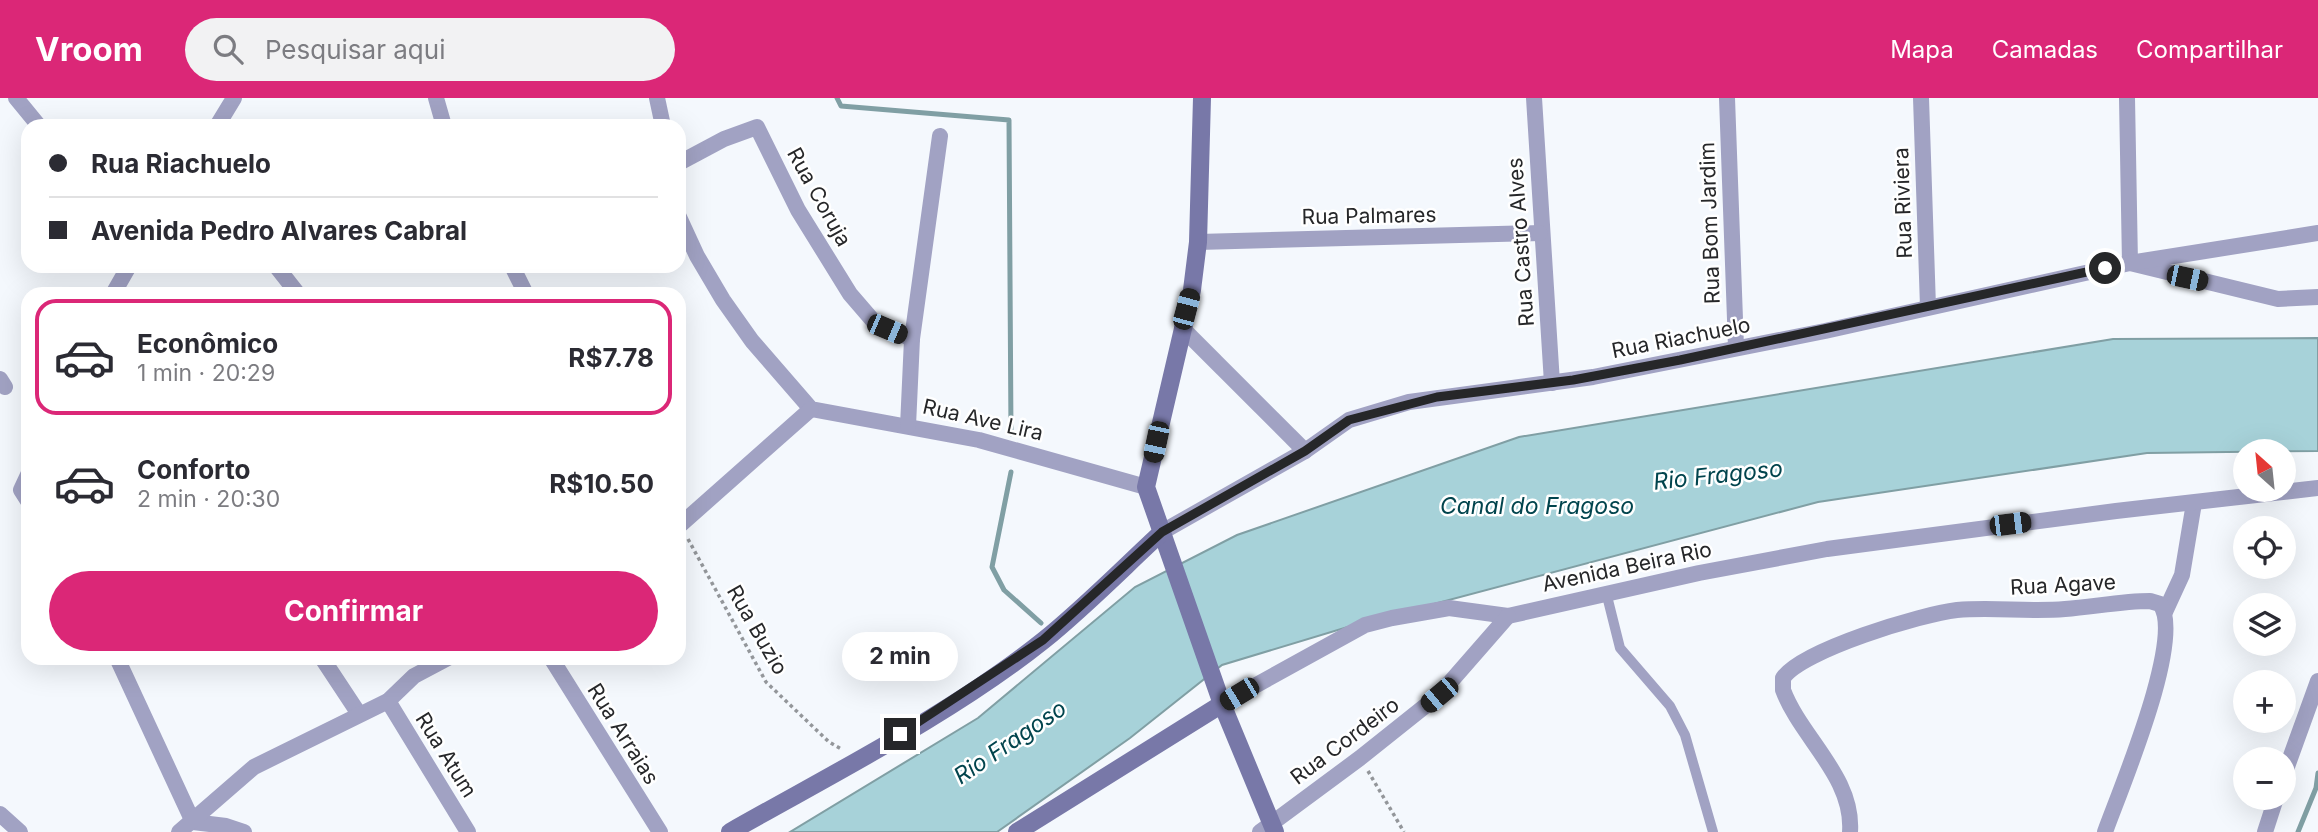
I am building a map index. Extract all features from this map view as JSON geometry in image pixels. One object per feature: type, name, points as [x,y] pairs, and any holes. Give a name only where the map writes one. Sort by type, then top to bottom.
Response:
[{"type":"main road","points":[[1202,98],[1198,242],[1192,290],[1146,487],[1269,830]]},
{"type":"main road","points":[[730,832],[860,759],[959,698],[1043,640],[1165,539]]},
{"type":"main road","name":"Avenida Beira Rio","points":[[1017,832],[1222,704]]},
{"type":"street","points":[[16,98],[33,119]]},
{"type":"street","points":[[221,119],[234,98]]},
{"type":"street","points":[[436,98],[442,119]]},
{"type":"street","points":[[657,98],[662,119]]},
{"type":"street","name":"Rua Castro Alves","points":[[1534,98],[1540,233],[1552,383]]},
{"type":"street","name":"Rua Bom Jardim","points":[[1727,98],[1736,347]]},
{"type":"street","name":"Rua Riviera","points":[[1921,98],[1928,307]]},
{"type":"street","points":[[2127,98],[2130,263],[2278,299],[2318,297]]},
{"type":"street","name":"Rua Coruja","points":[[686,159],[723,139],[757,127],[798,210],[850,293],[875,323],[912,339]]},
{"type":"street","points":[[908,426],[912,339],[940,136]]},
{"type":"street","points":[[686,232],[723,300],[752,341],[811,409],[686,521]]},
{"type":"street","name":"Rua Palmares","points":[[1198,242],[1540,233]]},
{"type":"street","name":"Rua Riachuelo","points":[[1165,539],[1305,451],[1349,420],[1409,402],[1552,383],[1736,347],[2130,263],[2318,233]]},
{"type":"street","points":[[282,273],[292,287]]},
{"type":"street","points":[[1182,328],[1305,451]]},
{"type":"street","name":"Rua Ave Lira","points":[[811,409],[1012,448],[1146,487]]},
{"type":"street","name":"Avenida Beira Rio","points":[[1222,704],[1365,625],[1449,608],[1508,616],[1607,596],[1699,573],[1827,550],[2313,490]]},
{"type":"street","points":[[2105,832],[2156,687],[2165,649],[2165,612],[2182,575],[2194,503]]},
{"type":"street","points":[[1607,596],[1620,648],[1653,690],[1670,706],[1685,735],[1713,832]]},
{"type":"street","name":"Rua Agave","points":[[1850,832],[1850,811],[1840,785],[1796,716],[1782,685],[1785,675],[1794,667],[1840,644],[1935,614],[1973,609],[2053,610],[2146,601],[2160,604],[2165,612]]},
{"type":"street","name":"Rua Cordeiro","points":[[1269,830],[1439,695],[1508,616]]},
{"type":"street","points":[[120,665],[193,822]]},
{"type":"street","points":[[327,665],[359,714]]},
{"type":"street","points":[[179,832],[254,767],[388,701],[414,676],[435,665]]},
{"type":"street","name":"Rua Arraias","points":[[555,665],[660,832]]},
{"type":"street","points":[[2294,747],[2318,681]]},
{"type":"street","name":"Rua Atum","points":[[388,701],[468,832]]},
{"type":"street","points":[[2265,832],[2272,810]]},
{"type":"street","points":[[0,814],[20,832]]},
{"type":"street","points":[[193,822],[226,826],[244,832]]},
{"type":"path","name":"Rua Buzio","points":[[686,537],[765,682],[829,742],[860,759]]},
{"type":"path","points":[[1360,758],[1404,832]]},
{"type":"water","name":"Canal do Fragoso","points":[[2318,338],[2318,451],[2296,451],[2296,439],[2233,439],[2233,452],[2147,453],[1818,502],[1351,626],[1222,665],[1130,738],[997,832],[790,832],[978,718],[1135,587],[1237,535],[1519,437],[2113,339]]},
{"type":"waterway","points":[[837,98],[841,106],[1009,120],[1011,434]]},
{"type":"waterway","points":[[1011,472],[992,567],[1004,590],[1041,623]]},
{"type":"waterway","points":[[2298,832],[2316,788],[2318,773]]},
{"type":"route","points":[[900,734],[959,698],[1043,640],[1162,532],[1305,451],[1349,420],[1409,402],[1593,377],[1825,331],[2105,268]]},
{"type":"water label","name":"Rio Fragoso","points":[[1718,475]]},
{"type":"water label","name":"Rio Fragoso","points":[[1010,742]]}]
